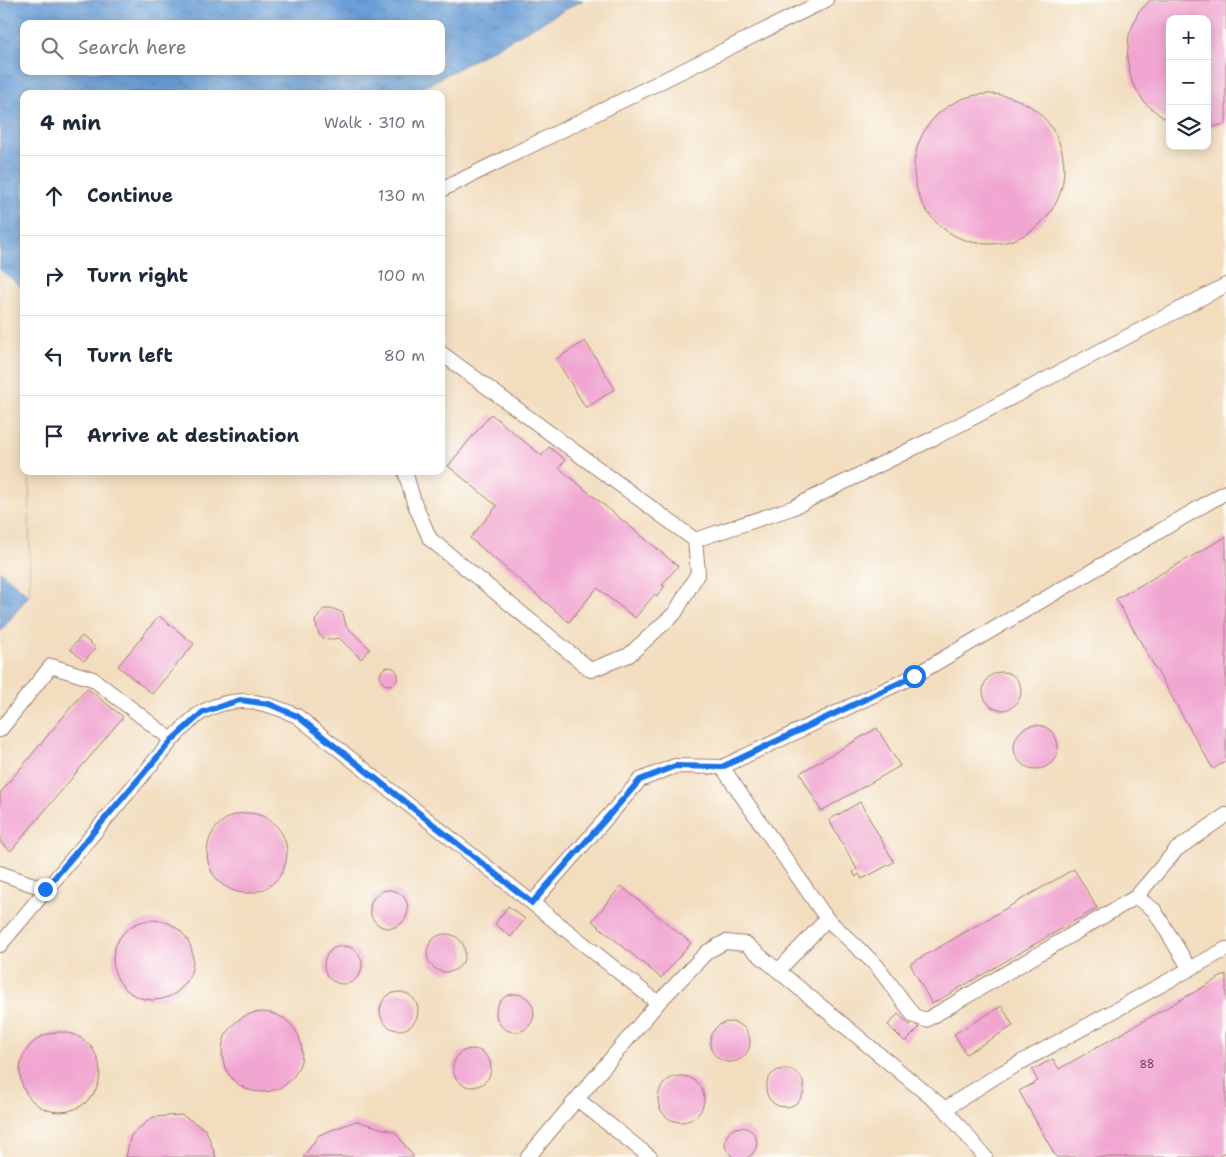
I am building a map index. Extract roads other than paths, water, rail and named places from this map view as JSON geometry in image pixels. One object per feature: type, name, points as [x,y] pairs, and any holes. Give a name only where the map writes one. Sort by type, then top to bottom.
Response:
[{"type":"lane","points":[[445,188],[826,0]]},
{"type":"lane","points":[[695,540],[801,504],[938,436],[1226,285]]},
{"type":"lane","points":[[406,475],[414,502],[430,539],[591,670],[629,655],[675,613],[698,573],[695,540],[445,356]]},
{"type":"lane","points":[[532,903],[640,780],[675,766],[722,767],[914,676],[1226,492]]},
{"type":"lane","points":[[0,730],[50,666],[93,679],[172,740]]},
{"type":"lane","points":[[0,945],[45,889],[172,740],[203,712],[240,700],[269,704],[297,716],[658,1003]]},
{"type":"lane","points":[[722,767],[827,919],[876,966],[914,1016],[926,1020],[1136,897],[1176,850],[1226,815]]},
{"type":"lane","points":[[0,872],[45,889]]},
{"type":"lane","points":[[1136,897],[1154,910],[1190,969]]},
{"type":"lane","points":[[778,971],[827,919]]},
{"type":"lane","points":[[528,1157],[658,1003],[707,952],[725,942],[746,944],[945,1110],[985,1157]]},
{"type":"lane","points":[[945,1110],[998,1075],[1226,949]]},
{"type":"lane","points":[[578,1098],[650,1157]]},
{"type":"water","points":[[0,0],[583,0],[418,90],[20,90],[20,475],[29,475],[29,595],[0,632]]}]
